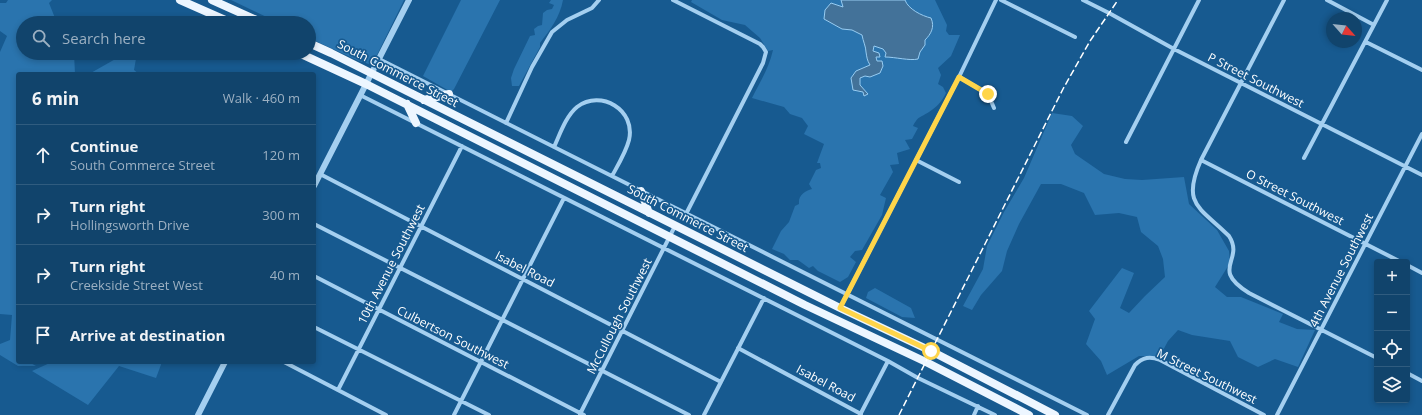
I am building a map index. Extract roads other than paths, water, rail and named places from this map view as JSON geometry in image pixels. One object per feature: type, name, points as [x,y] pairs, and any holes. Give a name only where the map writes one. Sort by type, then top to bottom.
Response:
[{"type":"main road","points":[[180,0],[216,16]]},
{"type":"main road","points":[[212,0],[247,16]]},
{"type":"main road","name":"South Commerce Street","points":[[316,46],[840,308],[931,351],[1055,415]]},
{"type":"main road","name":"South Commerce Street","points":[[314,60],[407,104],[805,304],[926,362],[1029,415]]},
{"type":"main road","points":[[424,100],[449,94]]},
{"type":"main road","points":[[407,104],[416,123]]},
{"type":"main road","points":[[642,191],[649,213]]},
{"type":"main road","points":[[805,304],[816,304],[836,310],[840,308]]},
{"type":"street","points":[[316,182],[409,0]]},
{"type":"street","points":[[506,123],[543,47],[556,28],[567,20],[592,8],[599,0]]},
{"type":"street","points":[[673,0],[760,44],[766,52],[763,62],[686,214]]},
{"type":"street","points":[[840,308],[959,77],[996,0]]},
{"type":"street","points":[[1001,0],[1075,37]]},
{"type":"street","name":"P Street Southwest","points":[[1083,0],[1109,12],[1174,49],[1422,175]]},
{"type":"street","points":[[1126,142],[1199,0]]},
{"type":"street","points":[[1284,0],[1201,160],[1192,183],[1193,193],[1198,206],[1230,236],[1233,241],[1234,251],[1229,269],[1233,281],[1249,293],[1374,356]]},
{"type":"street","points":[[1327,0],[1374,25]]},
{"type":"street","points":[[1304,158],[1387,0]]},
{"type":"street","points":[[1366,42],[1422,70]]},
{"type":"street","points":[[379,59],[1086,415]]},
{"type":"street","points":[[959,77],[988,94],[994,108]]},
{"type":"street","points":[[360,95],[995,415]]},
{"type":"street","points":[[554,147],[568,118],[582,104],[594,101],[606,101],[613,103],[624,114],[629,124],[630,132],[627,147],[612,176]]},
{"type":"street","name":"4th Avenue Southwest","points":[[1277,415],[1422,134]]},
{"type":"street","name":"10th Avenue Southwest","points":[[338,390],[462,146]]},
{"type":"street","points":[[916,160],[959,182]]},
{"type":"street","name":"O Street Southwest","points":[[1201,160],[1395,259]]},
{"type":"street","name":"Isabel Road","points":[[320,174],[721,382]]},
{"type":"street","points":[[454,415],[564,198]]},
{"type":"street","points":[[316,225],[689,415]]},
{"type":"street","name":"McCullough Southwest","points":[[581,414],[675,226]]},
{"type":"street","points":[[1410,267],[1422,273]]},
{"type":"street","name":"Culbertson Southwest","points":[[316,277],[581,414]]},
{"type":"street","points":[[704,415],[764,298]]},
{"type":"street","points":[[316,328],[489,415]]},
{"type":"street","name":"Isabel Road","points":[[738,348],[860,414]]},
{"type":"street","name":"M Street Southwest","points":[[1108,415],[1133,368],[1142,359],[1152,358],[1160,360],[1264,415]]},
{"type":"street","points":[[860,414],[888,361]]},
{"type":"street","points":[[198,415],[224,364]]},
{"type":"street","points":[[288,364],[386,415]]},
{"type":"street","points":[[1410,375],[1422,381]]},
{"type":"street","points":[[974,415],[978,406]]},
{"type":"railway","points":[[899,415],[1063,89],[1090,41],[1118,0]]}]
